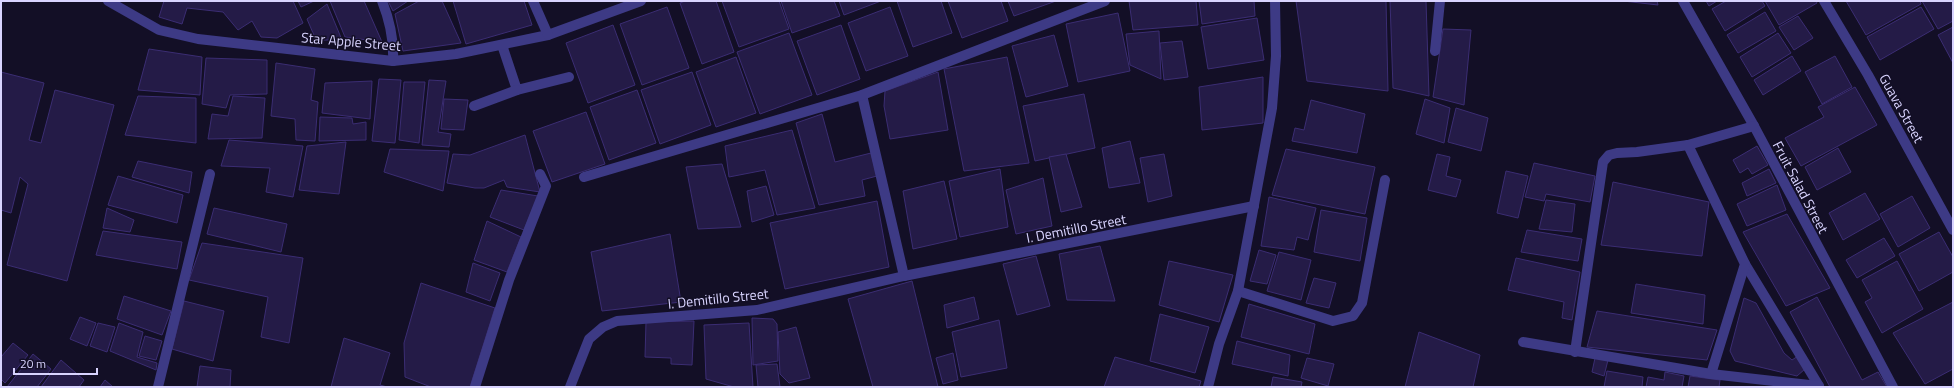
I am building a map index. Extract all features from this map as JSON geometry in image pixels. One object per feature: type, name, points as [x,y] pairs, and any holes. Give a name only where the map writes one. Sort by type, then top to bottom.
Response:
[{"type":"street","name":"Star Apple Street","points":[[108,1],[159,30],[198,39],[393,61],[456,54],[548,35],[641,1]]},
{"type":"street","points":[[382,1],[388,16],[394,46],[393,61]]},
{"type":"street","points":[[533,1],[548,35]]},
{"type":"street","points":[[584,177],[862,95],[1104,1]]},
{"type":"street","points":[[1208,387],[1219,344],[1238,291],[1272,108],[1276,56],[1275,1]]},
{"type":"street","points":[[1434,51],[1440,1]]},
{"type":"street","name":"Fruit Salad Street","points":[[1683,1],[1754,126],[1893,387]]},
{"type":"street","name":"Guava Street","points":[[1824,1],[1868,74],[1953,230]]},
{"type":"street","points":[[502,45],[517,90]]},
{"type":"street","points":[[474,106],[517,90],[569,77]]},
{"type":"street","points":[[862,95],[904,276]]},
{"type":"street","points":[[1575,352],[1603,162],[1609,155],[1617,153],[1637,152],[1688,145],[1754,126]]},
{"type":"street","points":[[1688,145],[1745,264],[1819,386]]},
{"type":"street","points":[[158,387],[210,174]]},
{"type":"street","points":[[475,387],[509,280],[546,186],[540,174]]},
{"type":"street","points":[[1238,291],[1334,320],[1353,316],[1362,303],[1385,180]]},
{"type":"street","name":"I. Demitillo Street","points":[[570,387],[589,340],[603,327],[617,321],[757,310],[904,276],[1254,206]]},
{"type":"street","points":[[1711,374],[1745,264]]},
{"type":"street","points":[[1524,342],[1575,352],[1711,374],[1819,386]]},
{"type":"building","points":[[164,1],[293,1],[303,23],[277,38],[261,37],[252,21],[238,30],[223,12],[187,8],[182,24],[159,17]]},
{"type":"building","points":[[298,1],[314,1],[301,7]]},
{"type":"building","points":[[330,1],[364,1],[382,42],[345,37]]},
{"type":"building","points":[[388,1],[408,1],[393,11]]},
{"type":"building","points":[[419,1],[442,1],[461,43],[403,51],[395,14]]},
{"type":"building","points":[[453,1],[524,1],[532,25],[466,44]]},
{"type":"building","points":[[685,1],[716,1],[734,52],[702,64],[680,3]]},
{"type":"building","points":[[722,1],[779,1],[789,29],[739,47]]},
{"type":"building","points":[[781,1],[834,1],[840,16],[792,33]]},
{"type":"building","points":[[839,1],[881,1],[844,15]]},
{"type":"building","points":[[897,1],[941,1],[952,33],[913,47]]},
{"type":"building","points":[[948,1],[1001,1],[1008,21],[962,38]]},
{"type":"building","points":[[1008,1],[1056,1],[1014,16]]},
{"type":"building","points":[[1129,1],[1196,1],[1198,25],[1133,30]]},
{"type":"building","points":[[1199,1],[1254,1],[1255,16],[1202,24]]},
{"type":"building","points":[[1296,1],[1386,1],[1388,91],[1307,81]]},
{"type":"building","points":[[1390,1],[1426,1],[1429,96],[1393,88]]},
{"type":"building","points":[[1623,1],[1657,1],[1658,5]]},
{"type":"building","points":[[1706,1],[1717,1],[1709,6]]},
{"type":"building","points":[[1726,1],[1762,1],[1765,6],[1725,31],[1712,9]]},
{"type":"building","points":[[1765,1],[1816,1],[1817,3],[1779,25]]},
{"type":"building","points":[[1846,1],[1920,1],[1921,4],[1866,35]]},
{"type":"building","points":[[1922,1],[1953,1],[1953,21],[1938,29]]},
{"type":"building","points":[[327,4],[342,40],[316,40],[307,19]]},
{"type":"building","points":[[667,7],[689,68],[642,85],[620,24]]},
{"type":"building","points":[[890,7],[908,56],[866,71],[848,23]]},
{"type":"building","points":[[1921,7],[1934,29],[1880,60],[1867,37]]},
{"type":"building","points":[[1765,12],[1776,31],[1738,53],[1727,35]]},
{"type":"building","points":[[1118,13],[1130,71],[1078,82],[1066,24]]},
{"type":"building","points":[[1798,16],[1813,38],[1794,50],[1779,27]]},
{"type":"building","points":[[1257,18],[1264,60],[1208,69],[1201,27]]},
{"type":"building","points":[[613,25],[635,85],[588,103],[566,43]]},
{"type":"building","points":[[841,25],[860,79],[817,95],[797,41]]},
{"type":"building","points":[[1953,27],[1953,63],[1938,35]]},
{"type":"building","points":[[1443,29],[1471,30],[1464,105],[1433,97]]},
{"type":"building","points":[[1159,31],[1161,79],[1130,65],[1126,34]]},
{"type":"building","points":[[789,33],[812,95],[760,114],[737,52]]},
{"type":"building","points":[[1778,33],[1791,53],[1752,77],[1740,57]]},
{"type":"building","points":[[1054,35],[1068,86],[1026,97],[1012,46]]},
{"type":"building","points":[[1182,41],[1188,77],[1164,80],[1160,43]]},
{"type":"building","points":[[149,49],[202,57],[200,95],[138,90]]},
{"type":"building","points":[[1792,56],[1801,71],[1763,95],[1754,80]]},
{"type":"building","points":[[1835,56],[1852,87],[1822,104],[1805,72]]},
{"type":"building","points":[[736,57],[756,113],[716,127],[696,72]]},
{"type":"building","points":[[1007,57],[1029,163],[964,171],[944,69]]},
{"type":"building","points":[[206,58],[267,60],[267,94],[230,95],[226,108],[202,104]]},
{"type":"building","points":[[276,63],[315,69],[311,100],[318,102],[315,141],[296,140],[295,119],[271,116]]},
{"type":"building","points":[[1,72],[44,83],[29,140],[41,143],[55,90],[114,105],[67,281],[7,265],[28,184],[20,177],[11,213],[1,210]]},
{"type":"building","points":[[692,72],[711,125],[660,144],[641,90]]},
{"type":"building","points":[[938,72],[948,130],[890,139],[884,106],[885,91]]},
{"type":"building","points":[[1263,77],[1263,123],[1202,130],[1199,87]]},
{"type":"building","points":[[379,79],[401,80],[395,143],[372,141]]},
{"type":"building","points":[[429,80],[446,81],[438,132],[451,134],[449,147],[422,145]]},
{"type":"building","points":[[372,81],[370,119],[322,113],[325,83]]},
{"type":"building","points":[[404,82],[425,82],[419,143],[399,140]]},
{"type":"building","points":[[1855,87],[1877,125],[1801,166],[1785,138],[1824,117],[1818,107]]},
{"type":"building","points":[[637,90],[656,143],[609,160],[590,107]]},
{"type":"building","points":[[1084,94],[1095,148],[1035,161],[1023,106]]},
{"type":"building","points":[[138,96],[196,98],[196,143],[125,135]]},
{"type":"building","points":[[233,96],[265,98],[262,138],[208,139],[212,114],[228,116]]},
{"type":"building","points":[[444,99],[468,100],[464,130],[441,129]]},
{"type":"building","points":[[1425,99],[1450,108],[1444,143],[1416,134]]},
{"type":"building","points":[[1311,100],[1365,114],[1357,153],[1292,141],[1295,128],[1304,130]]},
{"type":"building","points":[[1456,108],[1488,118],[1481,151],[1448,142]]},
{"type":"building","points":[[586,112],[605,164],[552,182],[533,131]]},
{"type":"building","points":[[822,114],[835,162],[871,153],[877,176],[862,180],[865,196],[819,205],[796,123]]},
{"type":"building","points":[[320,117],[352,118],[353,124],[366,122],[366,140],[319,141]]},
{"type":"building","points":[[792,130],[815,208],[777,215],[765,170],[729,177],[725,146]]},
{"type":"building","points":[[525,135],[540,192],[507,187],[504,180],[484,188],[475,188],[447,183],[453,154],[470,155]]},
{"type":"building","points":[[229,140],[303,146],[293,197],[266,192],[270,168],[221,166]]},
{"type":"building","points":[[1130,141],[1140,183],[1109,188],[1102,148]]},
{"type":"building","points":[[346,142],[339,194],[299,190],[307,146]]},
{"type":"building","points":[[1757,146],[1768,165],[1752,174],[1748,168],[1740,173],[1733,160]]},
{"type":"building","points":[[1838,148],[1851,172],[1817,190],[1805,167]]},
{"type":"building","points":[[390,149],[449,151],[443,191],[384,172]]},
{"type":"building","points":[[1286,149],[1375,167],[1365,214],[1272,195]]},
{"type":"building","points":[[1066,154],[1082,207],[1061,212],[1049,157]]},
{"type":"building","points":[[1164,154],[1172,196],[1148,202],[1140,158]]},
{"type":"building","points":[[1437,154],[1450,157],[1446,176],[1461,180],[1456,197],[1428,190]]},
{"type":"building","points":[[138,161],[192,172],[189,193],[132,177]]},
{"type":"building","points":[[1534,163],[1595,176],[1590,202],[1546,194],[1544,201],[1525,197]]},
{"type":"building","points":[[722,164],[741,227],[698,229],[686,167]]},
{"type":"building","points":[[1000,169],[1008,227],[960,237],[949,181]]},
{"type":"building","points":[[1769,169],[1776,183],[1747,196],[1742,183]]},
{"type":"building","points":[[1506,171],[1528,176],[1518,218],[1497,213]]},
{"type":"building","points":[[118,176],[183,195],[177,223],[108,205]]},
{"type":"building","points":[[1043,178],[1052,226],[1016,234],[1006,190]]},
{"type":"building","points":[[944,181],[957,239],[913,249],[903,191]]},
{"type":"building","points":[[1613,182],[1709,202],[1702,256],[1601,245]]},
{"type":"building","points":[[1777,185],[1786,210],[1747,226],[1737,204]]},
{"type":"building","points":[[766,186],[774,215],[752,222],[747,191]]},
{"type":"building","points":[[501,190],[538,196],[524,230],[490,217]]},
{"type":"building","points":[[1865,193],[1880,219],[1843,240],[1829,213]]},
{"type":"building","points":[[1912,196],[1930,228],[1898,247],[1880,214]]},
{"type":"building","points":[[1269,197],[1316,208],[1308,240],[1297,237],[1294,250],[1261,246]]},
{"type":"building","points":[[1546,200],[1575,204],[1572,232],[1539,229]]},
{"type":"building","points":[[877,201],[889,267],[785,289],[770,223]]},
{"type":"building","points":[[107,208],[134,220],[130,232],[103,228]]},
{"type":"building","points":[[214,208],[287,224],[281,252],[207,234]]},
{"type":"building","points":[[1321,210],[1367,218],[1360,261],[1314,252]]},
{"type":"building","points":[[1787,214],[1830,288],[1786,306],[1743,232]]},
{"type":"building","points":[[487,221],[521,237],[507,272],[474,260]]},
{"type":"building","points":[[1527,230],[1582,239],[1578,261],[1521,252]]},
{"type":"building","points":[[103,231],[182,242],[177,269],[96,255]]},
{"type":"building","points":[[1939,232],[1953,257],[1953,272],[1919,291],[1899,254]]},
{"type":"building","points":[[670,234],[681,302],[602,311],[591,252]]},
{"type":"building","points":[[1884,238],[1895,256],[1857,278],[1846,260]]},
{"type":"building","points":[[202,243],[303,258],[289,343],[261,337],[268,297],[189,280]]},
{"type":"building","points":[[1100,246],[1115,301],[1067,300],[1059,254]]},
{"type":"building","points":[[1259,250],[1276,255],[1267,284],[1250,281]]},
{"type":"building","points":[[1279,252],[1311,260],[1301,300],[1267,291]]},
{"type":"building","points":[[1036,256],[1050,306],[1017,315],[1003,264]]},
{"type":"building","points":[[1516,258],[1580,272],[1572,320],[1562,318],[1564,302],[1508,290]]},
{"type":"building","points":[[1169,261],[1233,275],[1219,322],[1159,305]]},
{"type":"building","points":[[1897,261],[1923,309],[1882,333],[1865,302],[1872,298],[1862,280]]},
{"type":"building","points":[[473,263],[500,273],[490,301],[466,292]]},
{"type":"building","points":[[1314,278],[1336,283],[1329,308],[1306,303]]},
{"type":"building","points":[[912,281],[938,387],[873,387],[848,299]]},
{"type":"building","points":[[421,283],[495,308],[470,387],[431,387],[405,377],[404,343]]},
{"type":"building","points":[[1636,284],[1705,295],[1703,324],[1631,313]]},
{"type":"building","points":[[124,296],[171,311],[162,335],[117,319]]},
{"type":"building","points":[[974,297],[979,319],[947,328],[944,305]]},
{"type":"building","points":[[1817,297],[1862,380],[1878,372],[1887,387],[1830,387],[1790,312]]},
{"type":"building","points":[[1744,298],[1756,303],[1784,353],[1792,360],[1798,356],[1805,369],[1797,376],[1735,361],[1730,351]]},
{"type":"building","points":[[184,301],[224,311],[213,361],[172,349]]},
{"type":"building","points":[[1953,302],[1953,369],[1925,384],[1893,333]]},
{"type":"building","points":[[1249,304],[1315,324],[1309,354],[1241,337]]},
{"type":"building","points":[[1597,311],[1717,330],[1707,360],[1587,347]]},
{"type":"building","points":[[1160,314],[1209,327],[1195,373],[1150,361]]},
{"type":"building","points":[[80,317],[96,323],[87,346],[70,339]]},
{"type":"building","points":[[752,318],[773,319],[777,324],[778,361],[753,365]]},
{"type":"building","points":[[999,320],[1007,368],[961,377],[952,332]]},
{"type":"building","points":[[694,321],[692,365],[671,364],[671,358],[645,357],[646,322]]},
{"type":"building","points":[[98,323],[115,327],[107,352],[90,346]]},
{"type":"building","points":[[119,323],[143,332],[137,357],[157,363],[156,370],[110,351]]},
{"type":"building","points":[[749,323],[753,387],[734,387],[706,379],[704,325]]},
{"type":"building","points":[[796,327],[810,378],[789,383],[780,374],[778,332]]},
{"type":"building","points":[[1419,332],[1480,355],[1473,387],[1405,387]]},
{"type":"building","points":[[145,336],[162,341],[156,360],[139,356]]},
{"type":"building","points":[[344,338],[390,353],[380,385],[387,387],[331,387]]},
{"type":"building","points":[[1237,341],[1290,355],[1288,376],[1232,364]]},
{"type":"building","points":[[13,343],[28,355],[5,383],[1,379],[1,357]]},
{"type":"building","points":[[953,353],[958,380],[943,384],[936,358]]},
{"type":"building","points":[[33,354],[51,369],[37,387],[7,387]]},
{"type":"building","points":[[1115,357],[1201,381],[1199,387],[1104,387]]},
{"type":"building","points":[[1307,358],[1334,364],[1328,386],[1301,378]]},
{"type":"building","points":[[1595,358],[1608,360],[1604,376],[1592,372]]},
{"type":"building","points":[[61,360],[84,380],[79,387],[41,387]]},
{"type":"building","points":[[777,364],[780,387],[758,387],[756,365]]},
{"type":"building","points":[[200,366],[231,370],[230,387],[197,387]]},
{"type":"building","points":[[1607,371],[1643,377],[1642,387],[1604,387]]},
{"type":"building","points":[[1665,372],[1684,376],[1682,387],[1646,387],[1648,377],[1664,380]]},
{"type":"building","points":[[1690,376],[1720,380],[1719,387],[1688,387]]},
{"type":"building","points":[[1273,377],[1302,382],[1301,387],[1271,387]]},
{"type":"building","points":[[105,380],[113,387],[100,387]]}]
